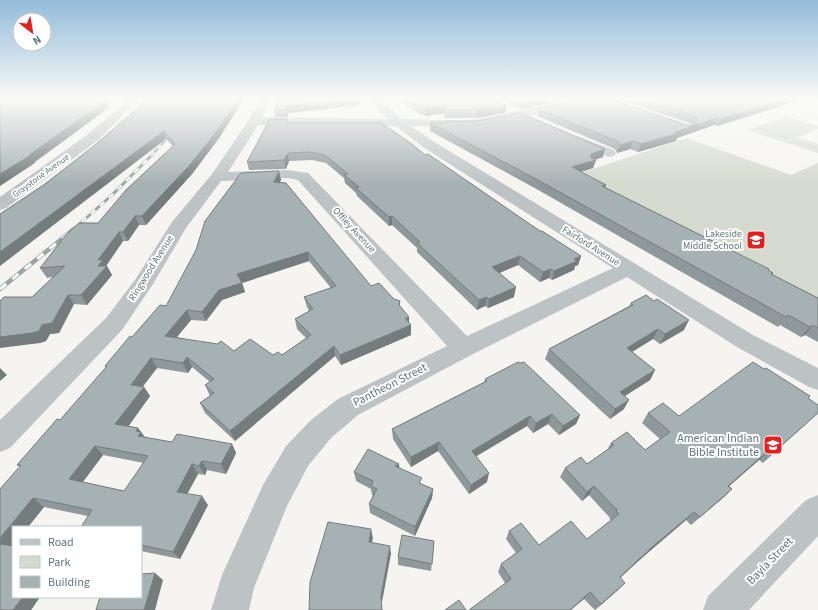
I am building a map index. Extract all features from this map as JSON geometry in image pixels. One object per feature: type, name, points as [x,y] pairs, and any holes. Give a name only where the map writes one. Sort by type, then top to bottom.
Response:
[{"type":"street","name":"Graystone Avenue","points":[[0,205],[92,138],[103,127]]},
{"type":"street","name":"Ringwood Avenue","points":[[0,439],[114,324],[143,284],[178,226],[217,177],[250,127]]},
{"type":"street","name":"Fairford Avenue","points":[[406,127],[431,146],[627,269],[745,341],[818,380]]},
{"type":"street","points":[[568,136],[609,153]]},
{"type":"street","name":"Offley Avenue","points":[[217,177],[288,174],[303,176],[464,348]]},
{"type":"street","name":"Pantheon Street","points":[[233,599],[275,496],[296,456],[321,429],[348,407],[464,348],[627,269]]},
{"type":"street","name":"Bayla Street","points":[[722,610],[818,512]]},
{"type":"green space","points":[[755,127],[818,127],[818,129],[784,142],[747,130]]},
{"type":"green space","name":"Lakeside Middle School","points":[[687,138],[791,175],[818,163],[818,304],[571,176]]},
{"type":"green space","points":[[798,138],[818,144],[818,153],[785,142]]},
{"type":"building","points":[[0,127],[68,127],[29,155],[31,155],[0,174]]},
{"type":"building","points":[[115,127],[219,127],[189,166],[142,216],[135,216],[123,232],[119,232],[98,260],[103,260],[98,266],[107,266],[81,295],[68,295],[52,323],[42,325],[39,331],[32,333],[0,337],[0,301],[4,297],[32,297],[65,266],[40,268],[65,236],[79,223],[98,223],[126,190],[175,144],[164,131],[0,252],[0,214],[45,184]]},
{"type":"building","points":[[265,127],[388,127],[425,155],[428,154],[540,231],[581,256],[574,259],[577,261],[554,271],[551,269],[543,272],[520,256],[492,267],[516,287],[489,299],[487,297],[479,300],[417,243],[420,242],[392,216],[389,217],[356,188],[359,187],[344,175],[348,174],[325,155],[310,152],[288,153],[284,160],[247,162]]},
{"type":"building","points":[[438,127],[555,127],[605,149],[591,154],[594,155],[590,156],[593,157],[591,158],[596,160],[572,167],[606,185],[602,186],[769,269],[768,270],[773,273],[771,274],[818,298],[818,328],[813,325],[810,327],[788,315],[786,317],[534,178]]},
{"type":"building","points":[[584,127],[689,127],[675,132],[679,133],[641,144],[633,141],[620,145],[617,141]]},
{"type":"building","points":[[279,171],[274,182],[286,183],[371,286],[379,283],[394,299],[400,301],[399,305],[409,317],[405,318],[411,325],[340,355],[334,346],[230,431],[200,403],[214,393],[205,385],[214,379],[187,357],[183,363],[151,358],[131,385],[144,387],[115,424],[138,428],[136,431],[141,432],[138,436],[172,442],[177,434],[232,444],[221,464],[202,461],[199,466],[192,464],[177,492],[202,496],[173,552],[142,545],[142,526],[82,526],[92,510],[33,498],[0,538],[0,489],[21,465],[17,465],[57,419],[60,420],[107,366],[105,366],[130,336],[132,337],[160,305],[166,306],[196,250],[205,221],[241,173]],"holes":[[[308,252],[336,286],[304,297],[313,309],[295,319],[311,335],[282,355],[278,352],[273,355],[250,339],[234,351],[221,341],[218,344],[165,336],[187,310],[202,312],[219,290],[242,283],[237,274]],[[95,446],[148,456],[124,491],[69,479]]]},
{"type":"building","points":[[646,295],[654,301],[657,299],[689,320],[665,334],[658,329],[627,348],[655,370],[620,392],[629,400],[615,409],[549,349],[633,305],[631,303]]},
{"type":"building","points":[[518,362],[524,362],[580,415],[563,426],[552,414],[536,423],[530,416],[472,451],[489,473],[471,485],[439,442],[411,457],[392,429],[487,381],[485,379]]},
{"type":"building","points":[[753,362],[764,369],[766,368],[810,396],[808,398],[818,405],[818,413],[773,453],[769,450],[728,486],[732,489],[700,517],[694,512],[651,548],[620,577],[625,583],[601,604],[590,592],[570,610],[469,610],[511,579],[501,564],[522,549],[509,531],[521,523],[539,545],[571,521],[587,539],[619,514],[594,486],[587,492],[565,468],[581,457],[587,464],[614,445],[611,443],[627,432],[645,450],[670,432],[648,413],[663,403],[679,416]]},
{"type":"building","points":[[368,449],[399,464],[395,466],[422,478],[419,483],[433,489],[415,527],[369,504],[377,489],[371,486],[373,481],[354,472]]},
{"type":"building","points":[[328,522],[371,529],[369,542],[390,546],[381,596],[382,610],[309,610],[310,582]]},
{"type":"building","points":[[402,535],[434,541],[432,564],[398,557]]},
{"type":"building","points":[[0,544],[12,546],[12,598],[22,598],[13,610],[0,610]]},
{"type":"building","points":[[155,573],[144,610],[96,610],[100,598],[142,598],[142,574]]},
{"type":"building","points":[[459,600],[466,610],[445,610]]},
{"type":"railway","points":[[151,156],[174,131]]},
{"type":"railway","points":[[73,230],[113,194],[151,156]]},
{"type":"railway","points":[[0,289],[74,229]]},
{"type":"place","name":"Lakeside Middle School","points":[[756,240]]},
{"type":"place","name":"American Indian Bible Institute","points":[[773,445]]}]
